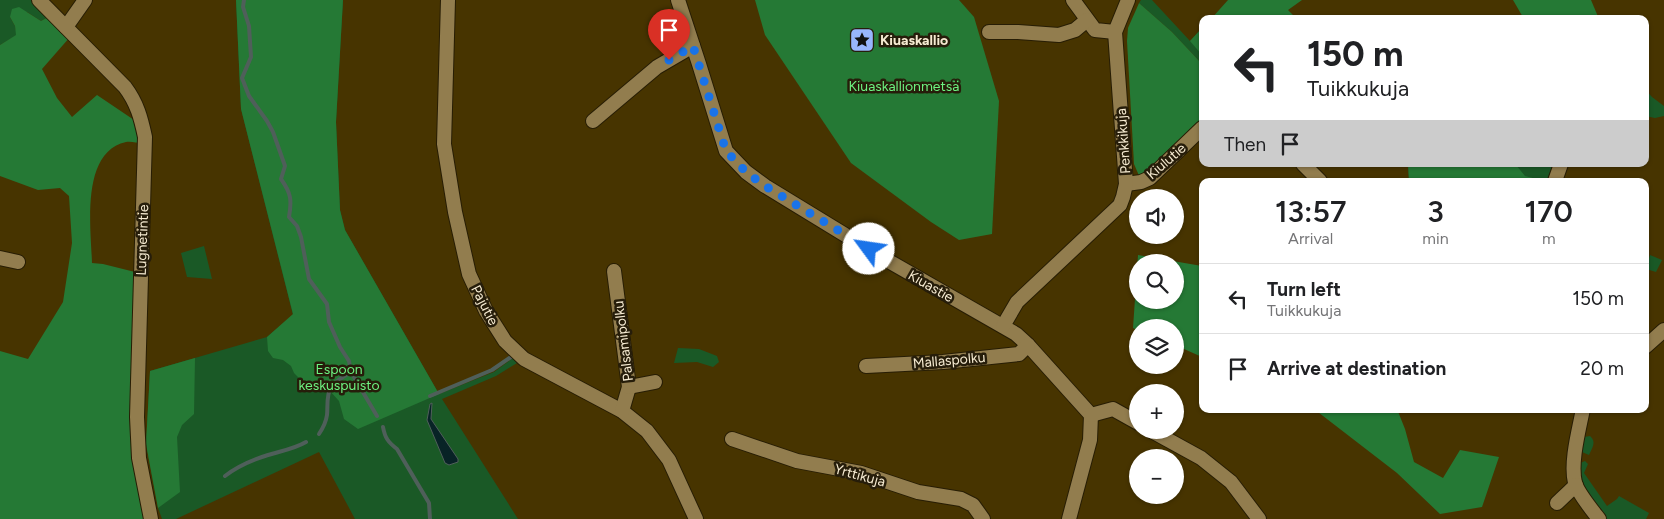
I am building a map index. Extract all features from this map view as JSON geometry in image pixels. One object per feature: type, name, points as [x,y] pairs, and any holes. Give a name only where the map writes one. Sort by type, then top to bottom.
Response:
[{"type":"street","name":"Lugnetintie","points":[[39,0],[133,97],[139,110],[145,137],[136,417],[139,458],[151,519]]},
{"type":"street","points":[[66,27],[85,0]]},
{"type":"street","name":"Pajutie","points":[[448,0],[444,144],[469,274],[486,311],[505,341],[524,359],[622,411],[647,431],[661,448],[672,466],[696,519]]},
{"type":"street","name":"Kiuastie","points":[[678,0],[726,151],[746,172],[765,186],[878,255],[1003,326],[1028,346],[1091,415]]},
{"type":"street","points":[[1073,0],[1095,30],[1115,32]]},
{"type":"street","name":"Penkkikuja","points":[[1003,326],[1017,302],[1120,205],[1126,184],[1115,32],[1128,0]]},
{"type":"street","points":[[989,32],[1059,34],[1075,30],[1087,20]]},
{"type":"street","points":[[593,121],[657,68],[693,46]]},
{"type":"street","name":"Kiulutie","points":[[1126,184],[1141,182],[1150,178],[1199,131]]},
{"type":"street","points":[[1306,167],[1317,178]]},
{"type":"street","points":[[0,258],[18,262]]},
{"type":"street","name":"Palsamipolku","points":[[614,271],[629,387],[622,411]]},
{"type":"street","points":[[1649,343],[1664,330]]},
{"type":"street","name":"Mallaspolku","points":[[866,366],[943,362],[1019,354],[1028,346]]},
{"type":"street","points":[[629,387],[655,382]]},
{"type":"street","points":[[1069,519],[1090,440],[1091,415],[1113,409],[1129,418]]},
{"type":"street","points":[[1582,413],[1575,455],[1574,470],[1576,484],[1599,519]]},
{"type":"street","name":"Yrttikuja","points":[[732,439],[797,460],[861,473],[918,492],[961,499],[973,505],[983,519]]},
{"type":"street","points":[[1167,439],[1202,458],[1231,482],[1259,519]]},
{"type":"street","points":[[1557,503],[1576,484]]},
{"type":"green space","points":[[0,0],[33,0],[50,16],[41,21],[27,12],[10,17],[17,35],[0,45]]},
{"type":"green space","name":"Espoon keskuspuisto","points":[[236,0],[343,0],[336,122],[340,210],[345,230],[439,394],[494,372],[513,358],[517,363],[496,376],[442,399],[518,519],[355,519],[319,452],[176,519],[162,519],[158,508],[146,444],[150,371],[267,337],[293,315],[241,109]]},
{"type":"green space","points":[[236,0],[343,0],[336,122],[340,210],[345,230],[439,394],[358,429],[344,419],[339,401],[329,390],[300,379],[294,373],[291,366],[283,360],[273,358],[268,351],[267,337],[293,314],[241,109]]},
{"type":"green space","name":"Kiuaskallionmetsä","points":[[755,0],[959,0],[974,17],[999,101],[992,234],[959,240],[931,222],[851,163],[765,35]]},
{"type":"green space","points":[[1141,0],[1152,0],[1190,41],[1199,31],[1199,61],[1172,32],[1139,3]]},
{"type":"green space","points":[[1228,0],[1302,0],[1288,10],[1293,15],[1215,15]]},
{"type":"green space","points":[[1513,0],[1591,0],[1597,15],[1522,15]]},
{"type":"green space","points":[[1139,3],[1172,32],[1199,61],[1199,127],[1140,178],[1134,164],[1127,41],[1128,28]]},
{"type":"green space","points":[[19,7],[41,21],[50,16],[70,37],[42,69],[57,98],[72,117],[97,95],[137,122],[142,143],[126,142],[111,149],[101,160],[91,194],[90,231],[92,263],[135,272],[132,439],[144,519],[0,519],[0,351],[28,359],[63,302],[72,243],[69,196],[60,188],[38,190],[0,176],[0,45],[16,35],[15,26],[10,17],[12,9]]},
{"type":"green space","points":[[1199,31],[1199,52],[1190,41]]},
{"type":"green space","points":[[1649,94],[1664,106],[1664,116],[1655,118],[1649,117]]},
{"type":"green space","points":[[1408,167],[1552,167],[1548,178],[1409,178]]},
{"type":"green space","points":[[1408,167],[1518,167],[1525,176],[1533,178],[1409,178]]},
{"type":"green space","points":[[204,246],[212,279],[187,277],[181,253]]},
{"type":"green space","points":[[1650,255],[1662,260],[1656,272],[1649,270]]},
{"type":"green space","points":[[1184,263],[1199,265],[1199,356],[1184,349],[1184,319],[1134,319],[1134,309],[1184,309]]},
{"type":"green space","points":[[678,348],[699,349],[717,356],[719,362],[713,367],[697,362],[674,363]]},
{"type":"green space","points":[[195,358],[194,414],[182,425],[177,437],[180,492],[158,508],[146,444],[150,371]]},
{"type":"green space","points":[[1319,413],[1399,413],[1414,462],[1443,478],[1460,450],[1499,457],[1482,507],[1440,514],[1397,473]]},
{"type":"green space","points":[[1590,436],[1594,443],[1589,455],[1582,452],[1584,437]]},
{"type":"green space","points":[[1585,461],[1588,464],[1584,473],[1607,506],[1619,496],[1649,513],[1646,519],[1606,519],[1579,479],[1580,463]]},
{"type":"water","points":[[432,403],[431,419],[458,459],[458,462],[449,465],[445,463],[427,420],[430,404]]},
{"type":"waterway","points":[[244,0],[243,7],[249,26],[251,57],[242,78],[249,96],[273,132],[285,166],[281,179],[290,197],[289,217],[297,226],[301,237],[309,279],[327,304],[329,322],[340,347],[349,361],[351,372],[377,416]]},
{"type":"waterway","points":[[430,396],[492,370],[511,357]]},
{"type":"waterway","points":[[319,434],[327,418],[329,390],[351,372]]},
{"type":"waterway","points":[[383,427],[387,439],[397,449],[429,503],[430,519]]},
{"type":"waterway","points":[[225,476],[251,461],[306,442]]},
{"type":"place","name":"Kiuaskallio","points":[[862,40]]},
{"type":"route","points":[[669,60],[693,46],[726,151],[746,172],[765,186],[869,249]]}]
